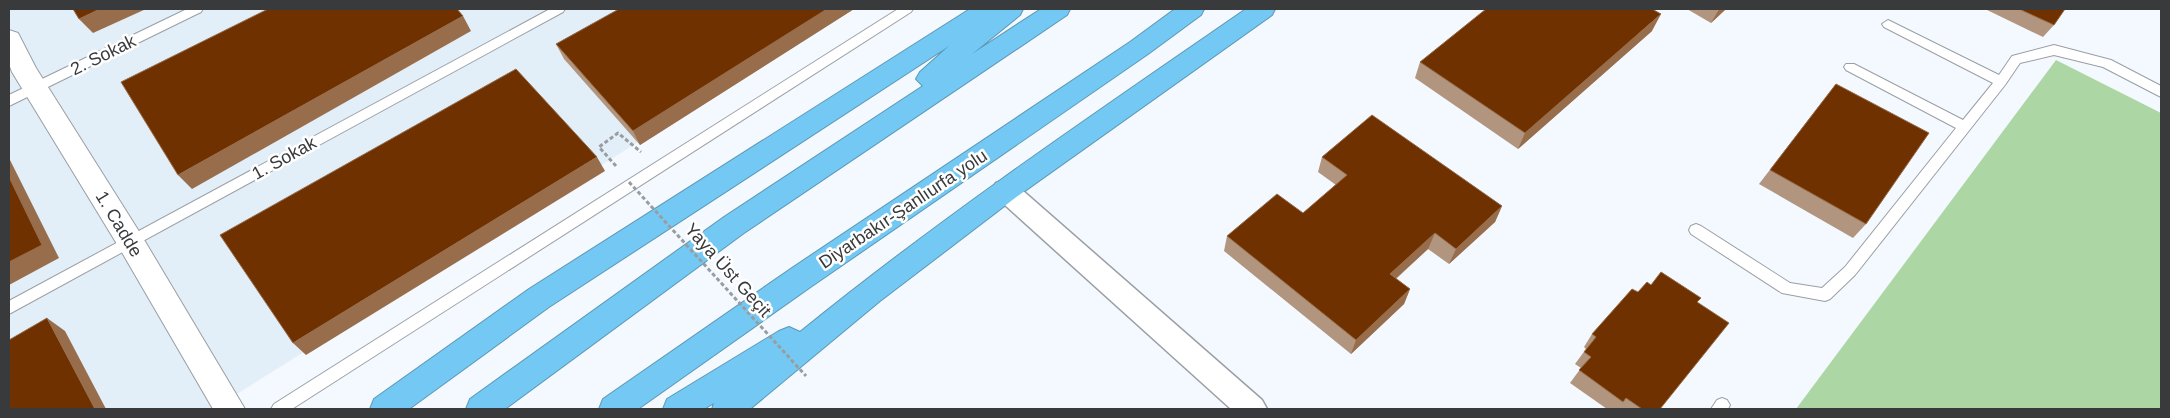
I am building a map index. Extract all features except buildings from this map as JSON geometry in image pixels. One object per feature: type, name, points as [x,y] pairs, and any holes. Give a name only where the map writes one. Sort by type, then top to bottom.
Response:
[{"type":"highway","points":[[385,409],[539,298],[988,9]]},
{"type":"highway","points":[[862,140],[967,44],[1011,9]]},
{"type":"highway","points":[[481,409],[734,225],[1058,9]]},
{"type":"highway","name":"Diyarbakır-Şanlıurfa yolu","points":[[614,409],[802,277],[1140,48],[1192,9]]},
{"type":"highway","points":[[727,409],[870,292],[1005,190],[1262,9]]},
{"type":"highway","points":[[678,409],[870,292]]},
{"type":"street","name":"1. Cadde","points":[[9,40],[25,72],[230,409]]},
{"type":"street","points":[[1005,190],[1252,409]]},
{"type":"lane","name":"2. Sokak","points":[[9,101],[197,9]]},
{"type":"lane","name":"1. Sokak","points":[[9,308],[559,9]]},
{"type":"lane","points":[[279,409],[907,9]]},
{"type":"lane","points":[[1888,24],[2001,82]]},
{"type":"lane","points":[[1696,230],[1787,289],[1825,295],[1850,271],[2001,82],[2016,59],[2054,50],[2107,63],[2161,92]]},
{"type":"lane","points":[[1850,66],[1965,127]]},
{"type":"path","points":[[617,168],[599,147],[618,133],[659,167]]},
{"type":"path","name":"Yaya Üst Geçit","points":[[623,175],[806,376]]},
{"type":"shaded area","points":[[9,9],[850,9],[213,409],[9,409]]},
{"type":"green space","points":[[2056,60],[2161,113],[2161,409],[1796,409]]}]
